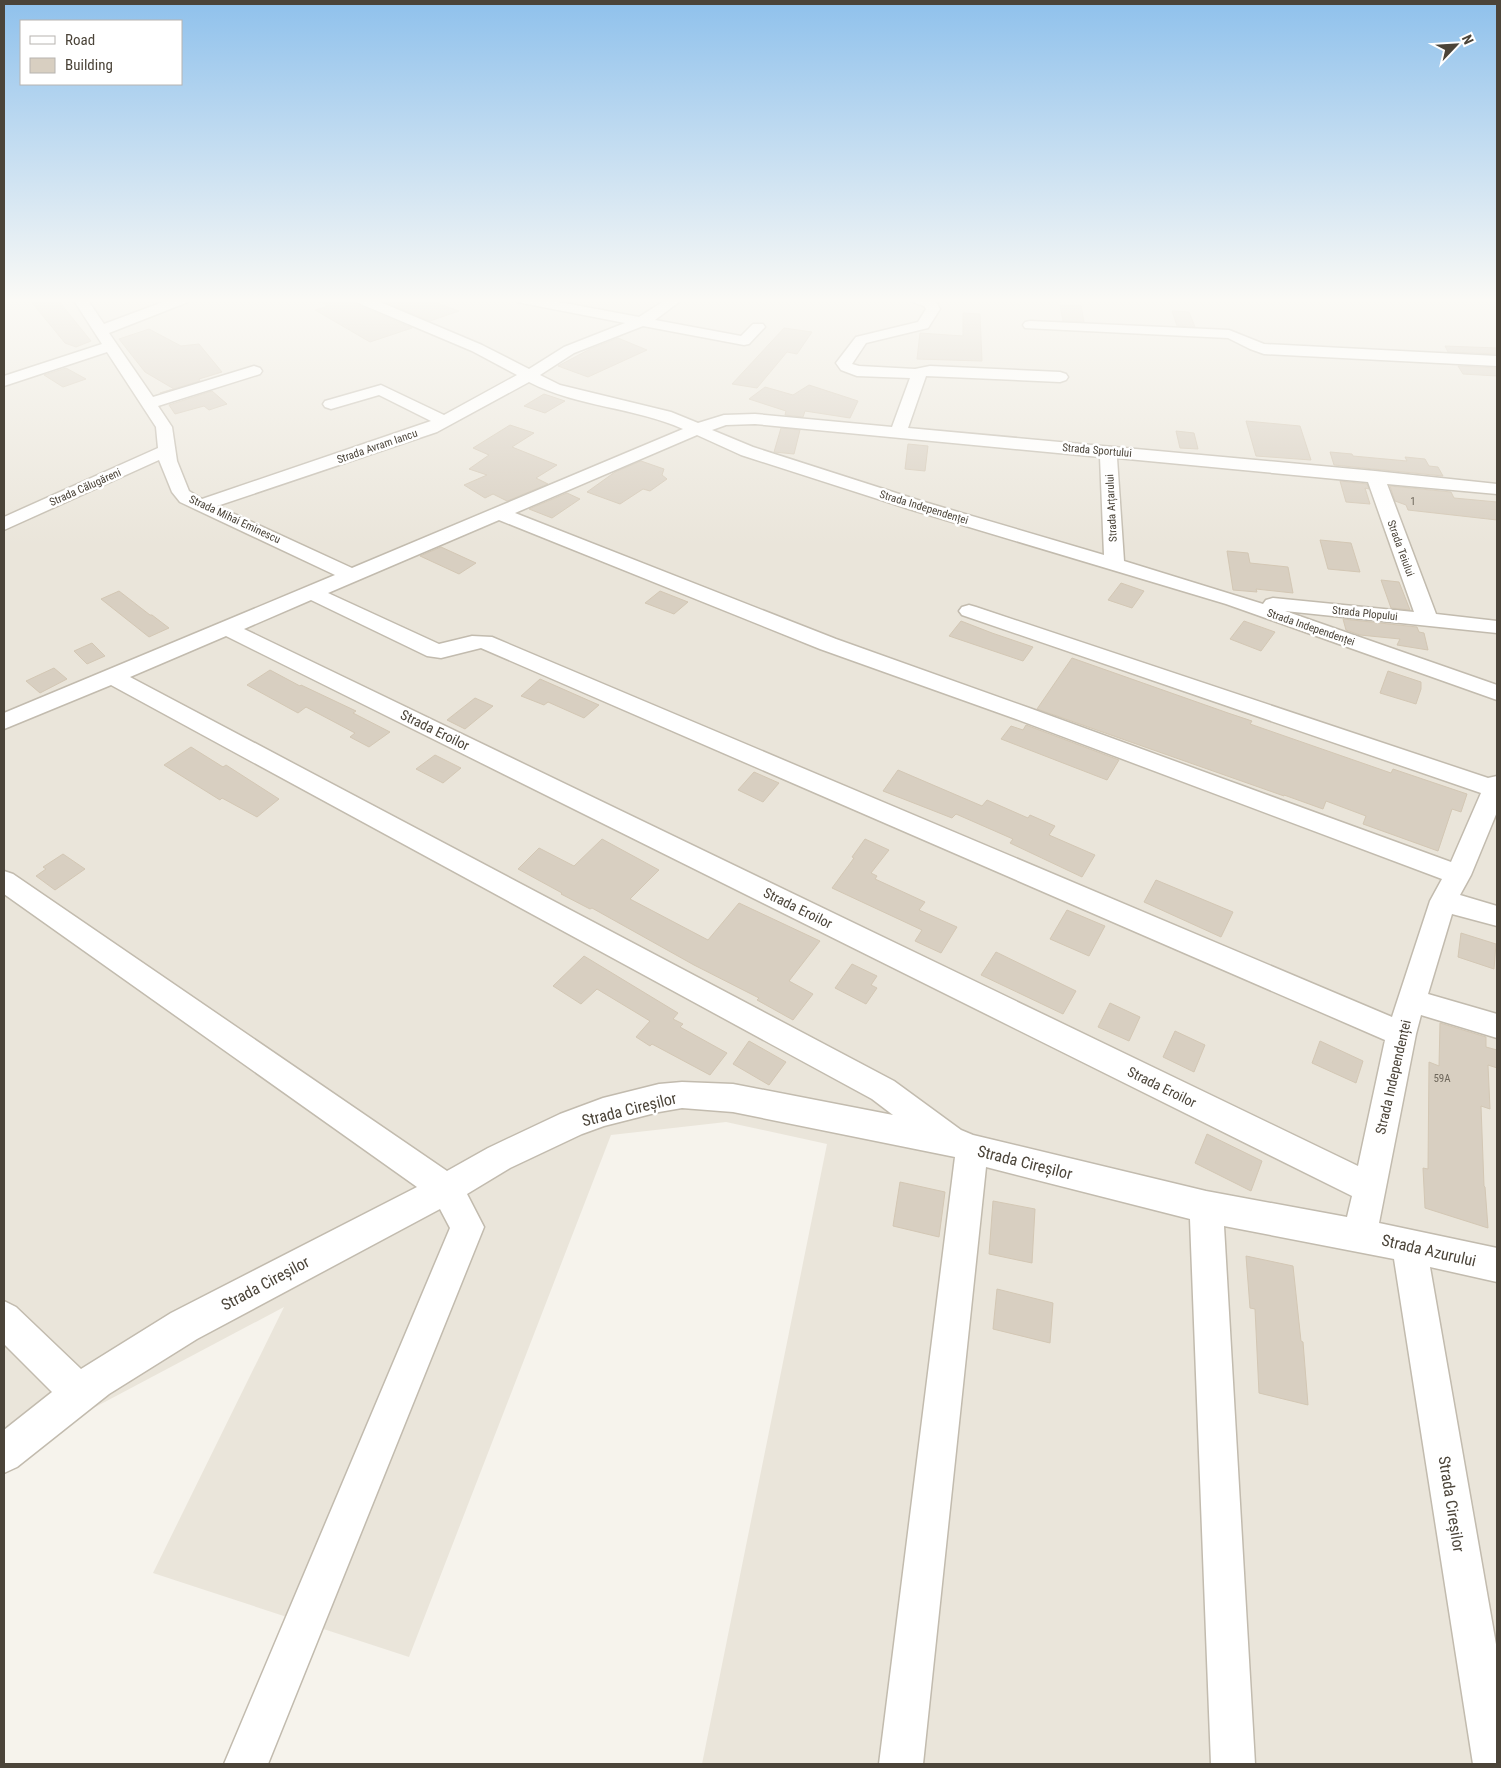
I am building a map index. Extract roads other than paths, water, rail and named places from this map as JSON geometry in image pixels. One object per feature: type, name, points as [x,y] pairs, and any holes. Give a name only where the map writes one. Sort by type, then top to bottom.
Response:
[{"type":"street","name":"Strada Mihai Eminescu","points":[[134,382],[164,427],[168,461],[181,492],[186,498],[354,576]]},
{"type":"street","points":[[148,404],[218,382]]},
{"type":"street","name":"Strada Avram Iancu","points":[[202,505],[431,428],[518,382]]},
{"type":"street","name":"Strada Independenței","points":[[540,382],[555,388],[665,415],[747,451],[915,505],[1233,600],[1497,693]]},
{"type":"street","points":[[898,432],[916,382]]},
{"type":"street","points":[[331,404],[381,390],[444,421]]},
{"type":"street","name":"Strada Sportului","points":[[698,429],[724,420],[744,419],[1108,451],[1497,489]]},
{"type":"street","points":[[4,722],[501,514],[698,429]]},
{"type":"street","name":"Strada Călugăreni","points":[[4,524],[166,451]]},
{"type":"street","name":"Strada Arțarului","points":[[1108,451],[1114,564]]},
{"type":"street","name":"Strada Teiului","points":[[1375,476],[1427,619]]},
{"type":"street","points":[[501,514],[828,644],[1458,875]]},
{"type":"street","points":[[313,593],[435,651],[485,642],[1401,1034]]},
{"type":"street","name":"Strada Plopului","points":[[1233,600],[1497,627]]},
{"type":"street","points":[[969,611],[1497,788]]},
{"type":"street","name":"Strada Eroilor","points":[[228,629],[1369,1188]]},
{"type":"street","points":[[112,678],[883,1090],[962,1145],[901,1764]]},
{"type":"street","name":"Strada Independenței","points":[[1360,1235],[1401,1034],[1413,1001],[1443,901],[1458,875],[1497,788]]},
{"type":"street","points":[[4,881],[446,1189],[467,1227],[246,1764]]},
{"type":"street","points":[[1443,901],[1497,916]]},
{"type":"street","points":[[1413,1001],[1497,1026]]},
{"type":"street","name":"Strada Cireșilor","points":[[4,1454],[96,1382],[184,1326],[446,1189],[499,1158],[570,1124],[603,1112],[682,1095],[734,1098],[962,1145],[1206,1207],[1360,1235]]},
{"type":"street","points":[[1206,1207],[1233,1764]]},
{"type":"street","name":"Strada Azurului","points":[[1360,1235],[1497,1265]]},
{"type":"street","name":"Strada Cireșilor","points":[[1409,1245],[1495,1764]]},
{"type":"street","points":[[4,1319],[80,1394]]}]
